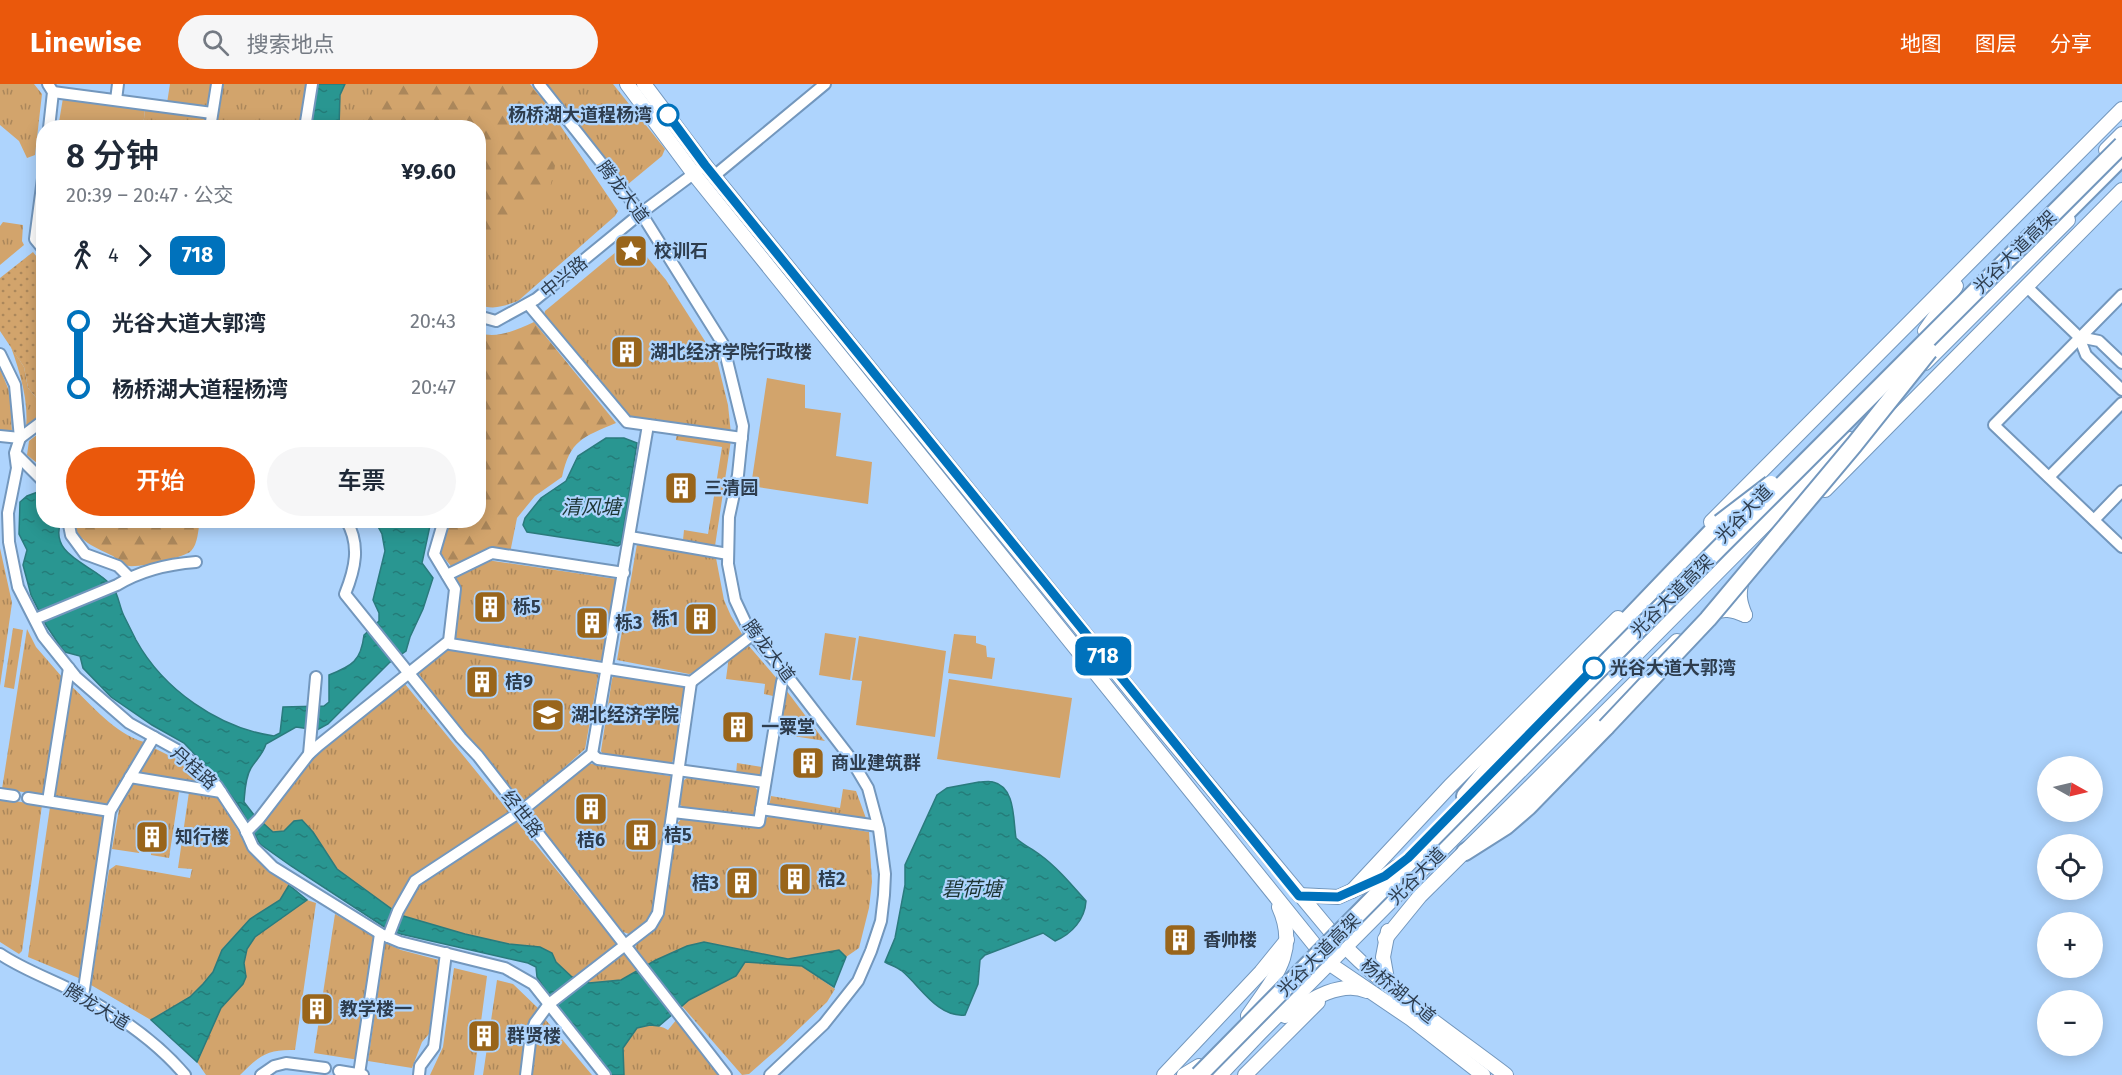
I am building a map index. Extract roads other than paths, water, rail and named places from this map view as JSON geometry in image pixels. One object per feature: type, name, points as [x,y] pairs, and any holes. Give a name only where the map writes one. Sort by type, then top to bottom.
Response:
[{"type":"highway","name":"光谷大道高架","points":[[1200,1073],[1831,448],[2122,145]]},
{"type":"highway","name":"光谷大道高架","points":[[1200,1073],[1931,336],[2122,157]]},
{"type":"highway","points":[[1465,852],[1506,826],[1521,813],[1708,619],[1854,445],[1931,336]]},
{"type":"highway","points":[[1451,813],[1510,742],[1720,523],[1831,448]]},
{"type":"main road","name":"杨桥湖大道","points":[[627,84],[644,88],[704,172],[1316,948],[1330,963],[1380,997],[1483,1075]]},
{"type":"main road","points":[[1352,891],[1450,786],[2122,109]]},
{"type":"main road","name":"光谷大道","points":[[1184,1075],[1200,1073],[1248,1016],[1330,932],[1408,858],[1838,418],[1931,336],[2122,134]]},
{"type":"main road","name":"光谷大道","points":[[1220,1075],[1459,834],[1831,448],[1852,437],[2122,167]]},
{"type":"main road","name":"杨桥湖大道","points":[[704,172],[1330,932],[1345,948],[1388,984],[1506,1075]]},
{"type":"main road","points":[[1385,939],[1420,896],[1535,784],[2122,190]]},
{"type":"main road","points":[[1931,336],[1972,262]]},
{"type":"main road","points":[[1966,321],[2042,270]]},
{"type":"main road","points":[[1838,418],[1852,437]]},
{"type":"main road","points":[[1768,548],[1831,448]]},
{"type":"main road","points":[[1695,622],[1718,610],[1732,609],[1745,615],[1739,601],[1739,589],[1745,572]]},
{"type":"main road","points":[[1459,834],[1535,784]]},
{"type":"main road","points":[[1299,896],[1338,897],[1385,876],[1408,858]]},
{"type":"main road","points":[[1388,984],[1383,957],[1385,939],[1394,914],[1411,881]]},
{"type":"main road","points":[[1248,1016],[1282,965],[1287,940],[1285,921],[1272,892]]},
{"type":"main road","points":[[1164,1075],[1261,972],[1287,940]]},
{"type":"main road","points":[[1259,1034],[1312,998],[1325,994],[1342,989],[1362,989],[1380,997]]},
{"type":"main road","points":[[1245,1075],[1325,994]]},
{"type":"street","points":[[116,100],[118,84]]},
{"type":"street","points":[[211,120],[217,84]]},
{"type":"street","points":[[306,120],[312,84]]},
{"type":"street","name":"腾龙大道","points":[[539,84],[640,213],[723,344],[743,426],[738,475],[729,517],[728,564],[735,600],[752,635],[785,673],[849,756],[868,788],[878,826],[885,874],[884,896],[881,921],[871,951],[858,981],[824,1024],[772,1074]]},
{"type":"street","name":"中兴路","points":[[486,318],[496,321],[528,304],[640,213],[704,172],[825,84]]},
{"type":"street","points":[[49,120],[50,88],[212,113]]},
{"type":"street","points":[[2026,286],[2079,337],[2086,355],[2122,390]]},
{"type":"street","points":[[2122,295],[1994,425],[2122,547]]},
{"type":"street","points":[[528,304],[627,422],[742,438]]},
{"type":"street","points":[[2079,337],[2099,341],[2122,363]]},
{"type":"street","name":"丹桂路","points":[[0,354],[15,385],[20,438],[15,453],[17,468],[4,535],[18,587],[37,618],[44,636],[76,677],[129,723],[181,752],[217,786],[253,847],[273,867],[386,934],[505,968],[533,984],[551,1003],[605,1075]]},
{"type":"street","points":[[2049,477],[2122,403]]},
{"type":"street","points":[[339,1071],[361,1075],[386,934],[415,880],[520,812],[592,754],[648,425]]},
{"type":"street","points":[[0,436],[20,438],[36,426]]},
{"type":"street","points":[[15,453],[36,474]]},
{"type":"street","points":[[2094,520],[2122,490]]},
{"type":"street","points":[[70,528],[71,535],[85,554],[118,566],[129,578]]},
{"type":"street","name":"经世路","points":[[350,528],[356,556],[353,573],[345,594],[478,756],[726,1075]]},
{"type":"street","points":[[246,832],[259,819],[309,754],[449,641],[456,589],[434,554],[442,528]]},
{"type":"street","points":[[630,537],[728,554]]},
{"type":"street","points":[[447,575],[492,553],[624,573]]},
{"type":"street","points":[[37,618],[129,578],[175,563],[196,562]]},
{"type":"street","points":[[526,1075],[531,1034],[535,1023],[551,1003],[651,925],[658,913],[691,682],[752,635]]},
{"type":"street","points":[[449,641],[450,644],[691,682]]},
{"type":"street","points":[[48,801],[69,668]]},
{"type":"street","points":[[673,812],[759,822],[785,673]]},
{"type":"street","points":[[309,754],[316,677]]},
{"type":"street","points":[[84,996],[110,811],[154,737]]},
{"type":"street","points":[[592,754],[598,759],[765,782]]},
{"type":"street","points":[[130,777],[221,792]]},
{"type":"street","points":[[0,794],[14,796]]},
{"type":"street","points":[[28,798],[110,811]]},
{"type":"street","points":[[761,809],[878,826]]},
{"type":"street","points":[[419,1075],[420,1066],[434,1047],[446,953]]},
{"type":"street","name":"腾龙大道","points":[[0,954],[84,996],[169,1056],[184,1075]]},
{"type":"street","points":[[261,1075],[274,1066],[286,1063],[325,1068]]},
{"type":"water","points":[[318,84],[345,84],[340,95],[339,120],[309,120],[314,88]]},
{"type":"water","name":"清风塘","points":[[606,438],[624,438],[637,443],[621,544],[618,546],[527,532],[523,525],[525,518],[541,498],[566,481],[578,456]]},
{"type":"water","points":[[36,493],[36,528],[60,528],[61,543],[67,552],[112,586],[136,640],[161,675],[177,690],[213,715],[253,732],[274,736],[280,733],[283,707],[324,706],[329,702],[329,675],[344,669],[358,657],[364,635],[379,621],[379,613],[373,600],[385,551],[379,528],[430,528],[422,563],[433,578],[406,651],[389,663],[328,724],[317,730],[296,727],[266,744],[249,772],[246,785],[244,802],[254,815],[273,832],[284,831],[294,821],[302,820],[313,832],[337,869],[400,915],[465,934],[509,944],[540,947],[552,953],[556,962],[572,977],[589,983],[621,980],[656,960],[687,946],[704,942],[788,959],[839,950],[846,957],[834,987],[802,966],[745,962],[736,976],[689,1000],[659,1026],[650,1025],[637,1028],[623,1048],[624,1075],[611,1075],[550,997],[537,977],[536,967],[528,963],[392,932],[291,866],[260,844],[239,806],[218,779],[184,743],[152,725],[111,697],[83,668],[80,656],[65,652],[46,625],[31,595],[23,565],[27,550],[19,534],[20,502]]},
{"type":"water","name":"碧荷塘","points":[[979,782],[993,782],[1006,790],[1012,805],[1016,838],[1052,865],[1086,901],[1080,920],[1061,938],[1055,941],[1043,933],[985,955],[980,960],[978,984],[965,1015],[955,1015],[946,1012],[930,1000],[902,971],[885,962],[895,938],[905,885],[905,865],[937,795],[947,788]]},
{"type":"water","points":[[289,885],[307,900],[255,937],[247,949],[244,963],[246,977],[243,984],[221,1008],[197,1062],[151,1020],[190,997],[213,972],[222,950],[250,919],[280,900]]},
{"type":"place","name":"杨桥湖大道程杨湾","points":[[668,115]]},
{"type":"place","name":"校训石","points":[[631,251]]},
{"type":"place","name":"湖北经济学院行政楼","points":[[627,352]]},
{"type":"place","name":"三清园","points":[[681,488]]},
{"type":"place","name":"栎5","points":[[490,607]]},
{"type":"place","name":"栎1","points":[[701,619]]},
{"type":"place","name":"栎3","points":[[592,623]]},
{"type":"place","name":"光谷大道大郭湾","points":[[1594,668]]},
{"type":"place","name":"桔9","points":[[482,682]]},
{"type":"place","name":"湖北经济学院","points":[[548,715]]},
{"type":"place","name":"一粟堂","points":[[738,727]]},
{"type":"place","name":"商业建筑群","points":[[808,763]]},
{"type":"place","name":"桔6","points":[[591,809]]},
{"type":"place","name":"桔5","points":[[641,835]]},
{"type":"place","name":"知行楼","points":[[152,837]]},
{"type":"place","name":"桔2","points":[[795,879]]},
{"type":"place","name":"桔3","points":[[742,883]]},
{"type":"place","name":"香帅楼","points":[[1180,940]]},
{"type":"place","name":"教学楼一","points":[[317,1009]]},
{"type":"place","name":"群贤楼","points":[[484,1036]]}]
